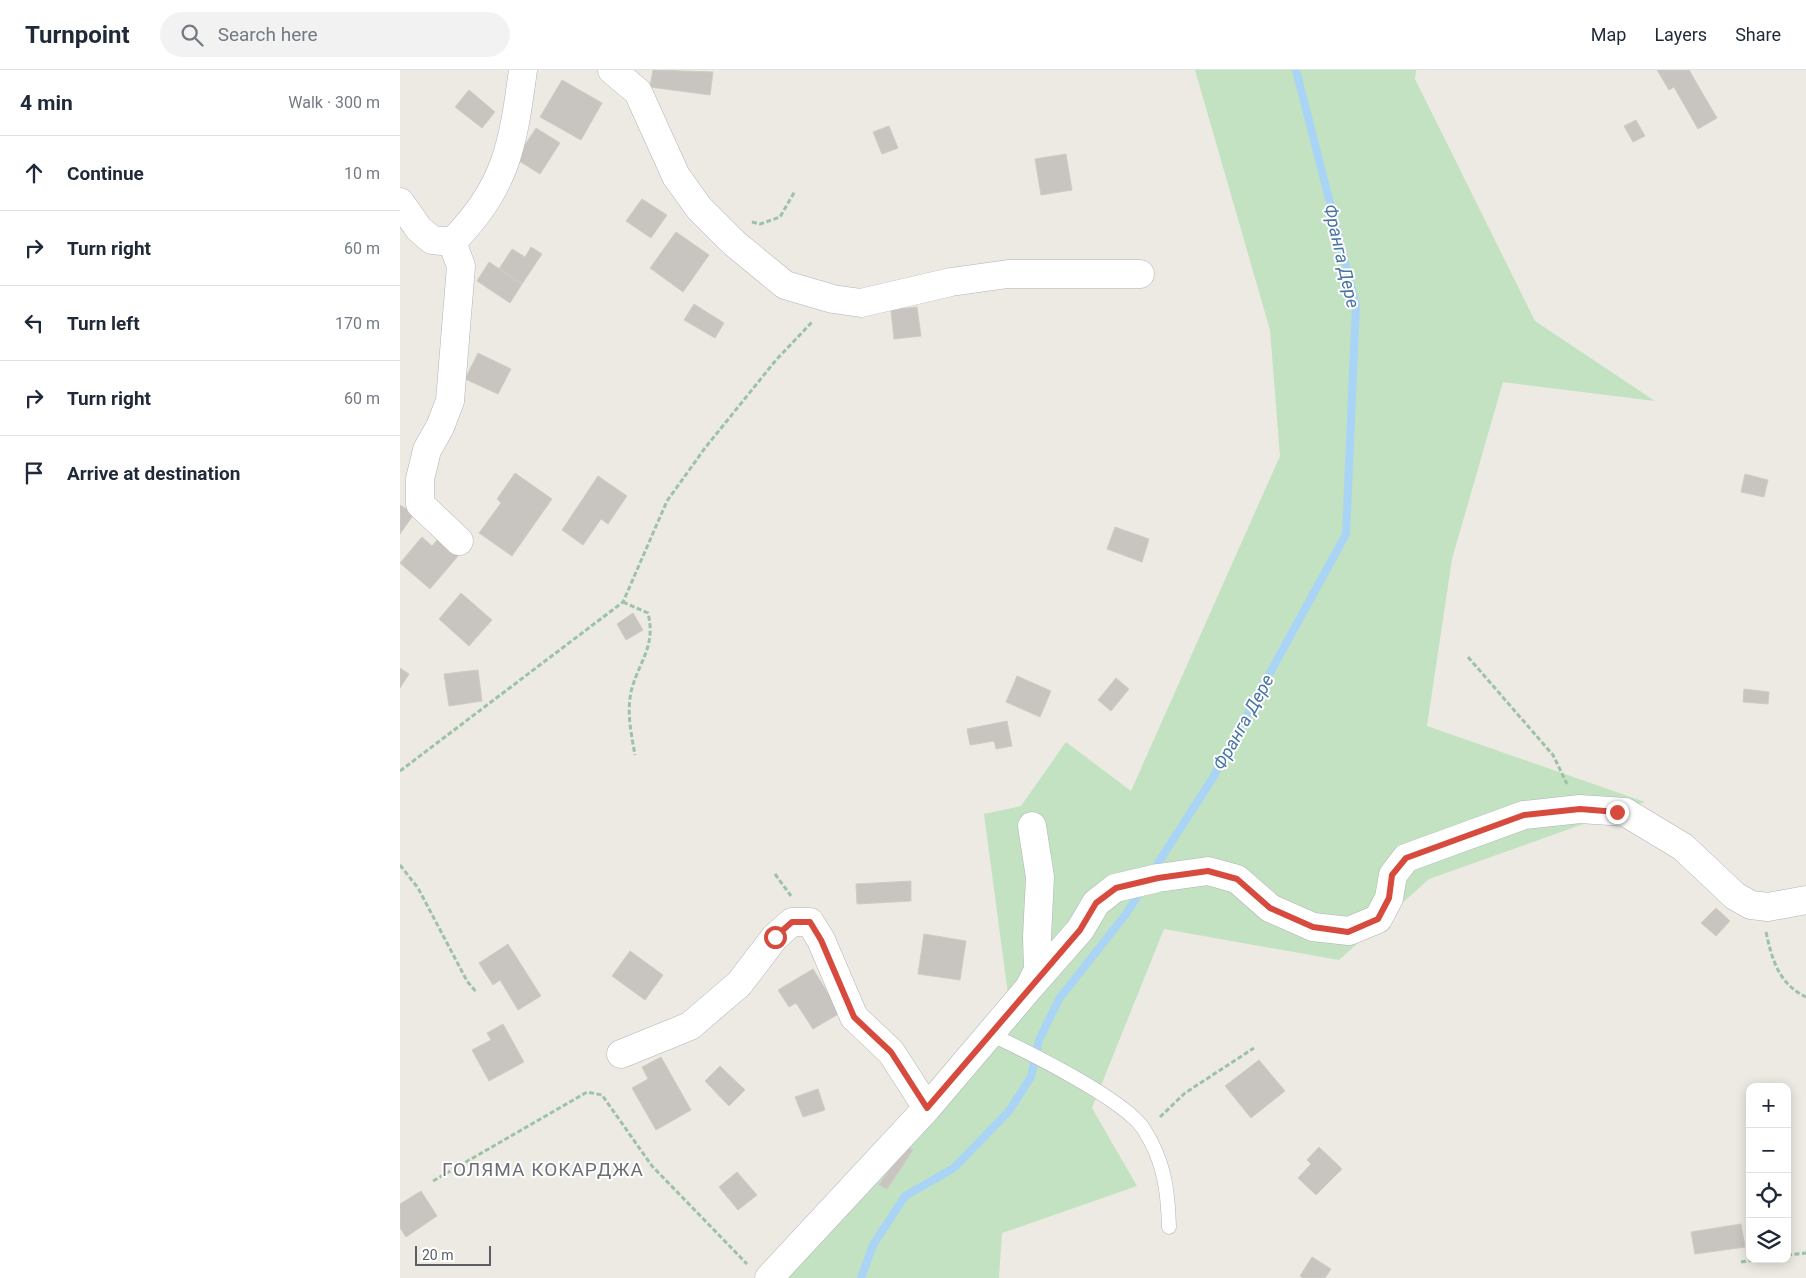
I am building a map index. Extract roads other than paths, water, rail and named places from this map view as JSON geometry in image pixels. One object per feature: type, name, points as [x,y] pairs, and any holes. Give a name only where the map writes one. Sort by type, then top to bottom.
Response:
[{"type":"street","points":[[452,242],[487,202],[503,173],[517,117],[523,70]]},
{"type":"street","points":[[612,70],[638,92],[676,176],[699,208],[734,243],[785,285],[833,299],[861,303],[951,282],[1008,274],[1140,274]]},
{"type":"street","points":[[400,202],[419,229],[432,240],[452,242]]},
{"type":"street","points":[[452,242],[461,266],[450,401],[440,427],[427,450],[420,479],[420,504],[459,541]]},
{"type":"street","points":[[761,1274],[927,1108],[1080,930],[1096,903],[1116,888],[1158,878],[1208,871],[1237,879],[1270,908],[1313,927],[1348,932],[1378,919],[1389,898],[1392,875],[1406,858],[1524,815],[1580,809],[1625,812],[1683,847],[1735,896],[1750,905],[1768,907],[1806,900]]},
{"type":"street","points":[[1030,988],[1038,970],[1037,937],[1040,877],[1032,826]]},
{"type":"street","points":[[621,1054],[690,1026],[739,984],[775,937],[792,922],[810,922],[821,940],[854,1017],[891,1052],[927,1108]]},
{"type":"lane","points":[[990,1034],[1054,1067],[1130,1114],[1142,1128],[1161,1165],[1167,1186],[1169,1226]]},
{"type":"waterway","name":"Франга Дере","points":[[1153,871],[1212,779],[1346,534],[1356,305],[1296,70]]},
{"type":"waterway","name":"Франга Дере","points":[[861,1278],[873,1245],[905,1196],[954,1168],[1009,1111],[1031,1077],[1039,1040],[1059,999],[1126,914],[1142,889]]},
{"type":"district","name":"ГОЛЯМА КОКАРДЖА","points":[[543,1169]]}]
